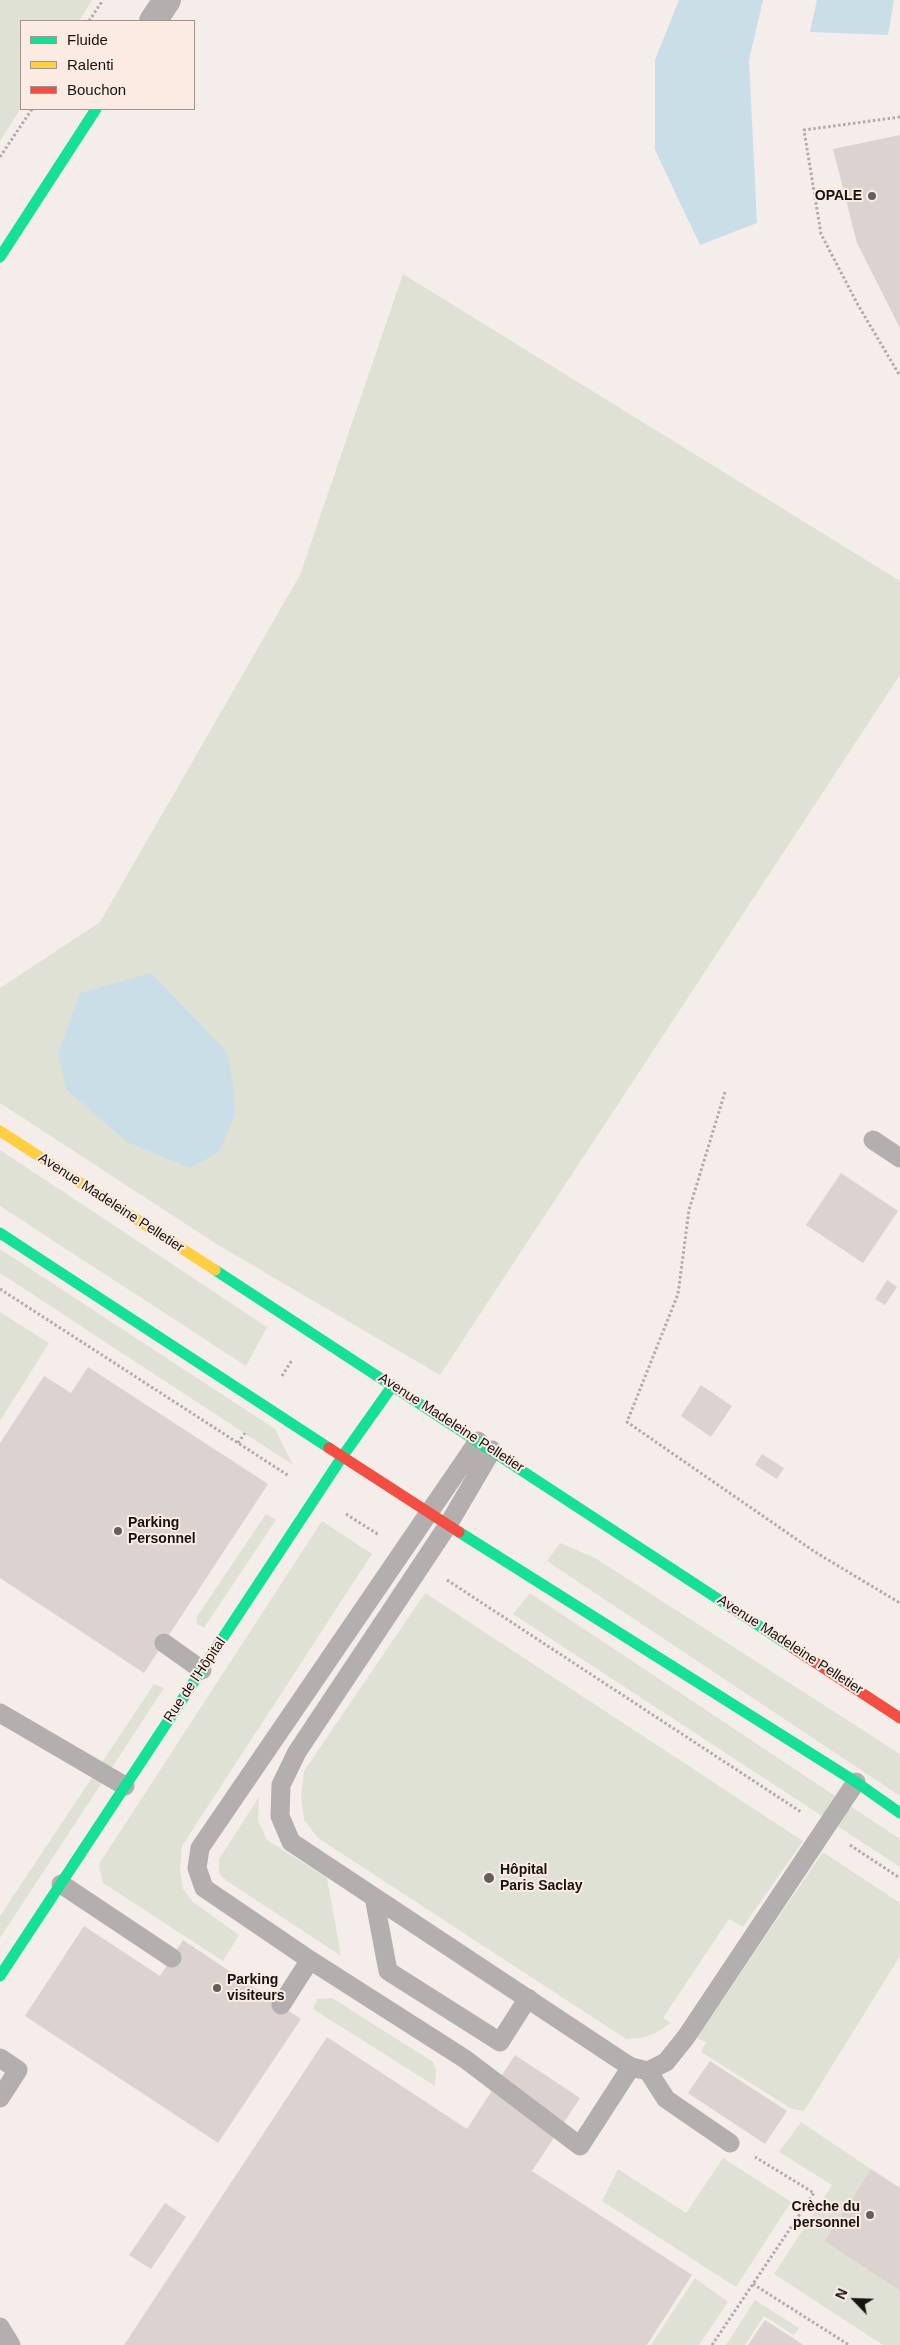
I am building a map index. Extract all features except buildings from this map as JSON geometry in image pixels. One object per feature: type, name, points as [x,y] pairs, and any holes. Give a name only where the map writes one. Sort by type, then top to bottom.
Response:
[{"type":"street","points":[[154,20],[167,0]]},
{"type":"street","points":[[0,257],[95,110]]},
{"type":"street","name":"Avenue Madeleine Pelletier","points":[[0,1131],[485,1445],[900,1718]]},
{"type":"street","points":[[0,1234],[342,1457],[856,1782],[900,1813]]},
{"type":"street","name":"Rue de l'Hôpital","points":[[0,1976],[342,1457],[393,1385]]},
{"type":"lane","points":[[873,1140],[900,1158]]},
{"type":"lane","points":[[485,1445],[430,1513],[200,1848],[196,1868],[204,1888],[310,1960],[464,2059],[580,2146],[639,2069],[666,2062],[686,2038],[856,1782]]},
{"type":"lane","points":[[485,1445],[448,1525],[297,1752],[280,1785],[280,1816],[290,1842],[639,2069],[666,2099],[730,2142]]},
{"type":"lane","points":[[164,1643],[202,1670]]},
{"type":"lane","points":[[0,1713],[125,1786]]},
{"type":"lane","points":[[61,1884],[172,1958]]},
{"type":"lane","points":[[374,1897],[388,1970],[500,2042],[528,1998]]},
{"type":"lane","points":[[281,2005],[310,1960]]},
{"type":"lane","points":[[0,2058],[18,2070],[0,2098]]},
{"type":"lane","points":[[0,2327],[11,2345]]},
{"type":"path","points":[[90,20],[103,0]]},
{"type":"path","points":[[0,157],[31,110]]},
{"type":"path","points":[[900,117],[804,130],[821,234],[858,305],[900,376]]},
{"type":"path","points":[[724,1092],[690,1210],[678,1294],[627,1422],[815,1552],[900,1603]]},
{"type":"path","points":[[0,1289],[404,1550]]},
{"type":"path","points":[[423,1563],[900,1878]]},
{"type":"path","points":[[712,2345],[814,2193],[730,2142]]},
{"type":"path","points":[[753,2284],[849,2345]]},
{"type":"shaded area","points":[[0,0],[92,0],[80,20],[20,20],[20,110],[0,141]]},
{"type":"shaded area","points":[[403,274],[900,581],[900,675],[440,1375],[218,1245],[0,1103],[0,988],[100,922],[300,575]]},
{"type":"shaded area","points":[[0,1150],[267,1327],[246,1366],[0,1206]]},
{"type":"shaded area","points":[[0,1249],[275,1429],[293,1465],[0,1273]]},
{"type":"shaded area","points":[[0,1312],[49,1343],[0,1421]]},
{"type":"shaded area","points":[[266,1514],[276,1520],[204,1628],[197,1624],[196,1618]]},
{"type":"shaded area","points":[[322,1521],[372,1554],[182,1846],[180,1870],[183,1889],[193,1902],[239,1935],[223,1961],[103,1883],[99,1864]]},
{"type":"shaded area","points":[[560,1543],[595,1558],[900,1754],[900,1796],[547,1561]]},
{"type":"shaded area","points":[[425,1593],[803,1841],[743,1927],[729,1919],[663,2018],[671,2023],[656,2033],[641,2038],[626,2039],[318,1838],[304,1820],[301,1797],[304,1771]]},
{"type":"shaded area","points":[[530,1593],[900,1839],[900,1867],[513,1614]]},
{"type":"shaded area","points":[[154,1684],[164,1688],[0,1938],[0,1916]]},
{"type":"shaded area","points":[[259,1797],[258,1821],[267,1840],[327,1878],[341,1956],[227,1881],[219,1873],[219,1859]]},
{"type":"shaded area","points":[[823,1852],[900,1903],[900,1956],[804,2111],[792,2109],[701,2052],[706,2042],[696,2038]]},
{"type":"shaded area","points":[[332,1998],[433,2062],[436,2070],[435,2086],[313,2009],[317,1999]]},
{"type":"shaded area","points":[[801,2122],[871,2169],[824,2241],[900,2291],[900,2345],[883,2345],[774,2274],[832,2185],[779,2152]]},
{"type":"shaded area","points":[[723,2158],[791,2202],[736,2287],[602,2201],[618,2169],[686,2213]]},
{"type":"shaded area","points":[[695,2278],[728,2302],[699,2345],[651,2345]]},
{"type":"shaded area","points":[[755,2300],[799,2328],[794,2335],[764,2316],[745,2345],[726,2345]]},
{"type":"water","points":[[679,0],[763,0],[749,60],[757,223],[700,245],[655,150],[655,60]]},
{"type":"water","points":[[817,0],[894,0],[888,35],[810,32]]},
{"type":"water","points":[[151,973],[227,1052],[234,1088],[235,1115],[219,1152],[190,1168],[127,1142],[66,1089],[58,1053],[80,993]]},
{"type":"traffic: fast","points":[[0,257],[95,110]]},
{"type":"traffic: fast","points":[[0,1233],[329,1448]]},
{"type":"traffic: fast","points":[[215,1270],[793,1648]]},
{"type":"traffic: fast","points":[[0,1976],[342,1457],[393,1385]]},
{"type":"traffic: fast","points":[[459,1532],[856,1782],[900,1813]]},
{"type":"traffic: slow","points":[[0,1131],[215,1270]]},
{"type":"traffic: jam","points":[[329,1448],[459,1532]]},
{"type":"traffic: jam","points":[[793,1648],[900,1718]]},
{"type":"place","name":"OPALE","points":[[872,196]]},
{"type":"place","name":"Parking Personnel","points":[[118,1531]]},
{"type":"place","name":"Hôpital Paris Saclay","points":[[489,1878]]},
{"type":"place","name":"Parking visiteurs","points":[[217,1988]]},
{"type":"place","name":"Crèche du personnel","points":[[870,2215]]}]
